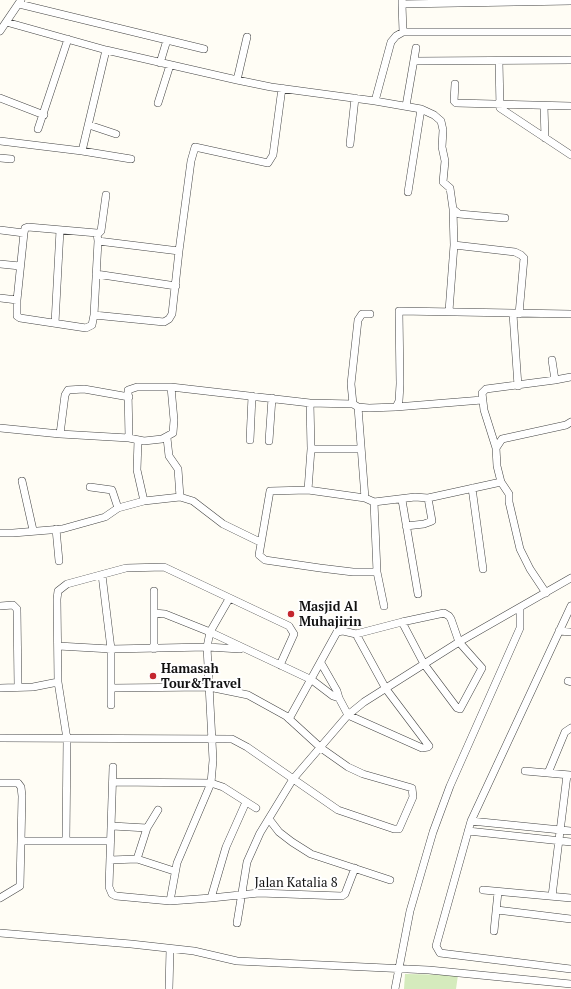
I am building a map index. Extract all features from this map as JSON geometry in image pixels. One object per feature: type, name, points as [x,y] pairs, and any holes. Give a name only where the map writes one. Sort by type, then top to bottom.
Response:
[{"type":"street","points":[[403,32],[402,2],[571,1]]},
{"type":"street","points":[[0,31],[20,2],[204,49]]},
{"type":"street","points":[[6,22],[106,50],[236,80],[406,106],[421,109],[434,115],[441,121],[443,130],[442,147],[445,161],[443,182],[450,188],[453,209],[454,245],[450,312]]},
{"type":"street","points":[[375,102],[391,42],[396,36],[403,32],[571,32]]},
{"type":"street","points":[[236,80],[246,37]]},
{"type":"street","points":[[38,129],[44,115],[68,39]]},
{"type":"street","points":[[160,63],[167,40]]},
{"type":"street","points":[[406,106],[416,48]]},
{"type":"street","points":[[82,151],[106,50]]},
{"type":"street","points":[[414,61],[571,60]]},
{"type":"street","points":[[499,61],[500,108],[571,155]]},
{"type":"street","points":[[158,103],[170,65]]},
{"type":"street","points":[[455,84],[454,101],[456,103],[571,106]]},
{"type":"street","points":[[94,315],[164,322],[169,319],[172,314],[191,161],[195,147],[268,162],[273,155],[282,88]]},
{"type":"street","points":[[0,98],[44,115]]},
{"type":"street","points":[[350,144],[354,98]]},
{"type":"street","points":[[544,106],[545,138]]},
{"type":"street","points":[[408,192],[421,109]]},
{"type":"street","points":[[89,126],[116,134]]},
{"type":"street","points":[[0,141],[82,151],[131,160]]},
{"type":"street","points":[[561,147],[571,147]]},
{"type":"street","points":[[0,158],[11,159]]},
{"type":"street","points":[[106,195],[101,231],[98,237],[94,315],[92,325],[86,328],[18,318],[16,300],[26,227],[60,230],[98,237],[179,251]]},
{"type":"street","points":[[453,209],[459,214],[505,218]]},
{"type":"street","points":[[0,230],[24,233]]},
{"type":"street","points":[[55,323],[60,230]]},
{"type":"street","points":[[454,245],[515,252],[524,258],[516,314],[518,386]]},
{"type":"street","points":[[0,264],[20,266]]},
{"type":"street","points":[[96,274],[176,286]]},
{"type":"street","points":[[0,298],[16,300]]},
{"type":"street","points":[[396,407],[399,401],[400,384],[399,311],[571,314]]},
{"type":"street","points":[[365,498],[361,449],[351,384],[358,320],[362,314],[370,314]]},
{"type":"street","points":[[552,360],[555,380]]},
{"type":"street","points":[[546,593],[533,574],[520,549],[509,502],[509,494],[501,482],[497,466],[496,448],[491,437],[482,400],[482,393],[486,389],[518,386],[571,377]]},
{"type":"street","points":[[129,438],[128,390],[132,388],[171,387],[310,403],[396,407],[482,400]]},
{"type":"street","points":[[0,428],[60,434],[129,438],[138,440],[167,438],[172,433],[174,420],[171,387]]},
{"type":"street","points":[[60,434],[65,395],[68,390],[84,389],[129,397]]},
{"type":"street","points":[[250,440],[252,396]]},
{"type":"street","points":[[269,441],[272,398]]},
{"type":"street","points":[[308,490],[310,403]]},
{"type":"street","points":[[496,448],[502,439],[566,425],[571,422]]},
{"type":"street","points":[[167,438],[168,456],[178,468],[180,497]]},
{"type":"street","points":[[138,440],[137,470],[144,501]]},
{"type":"street","points":[[310,449],[361,449]]},
{"type":"street","points":[[22,481],[33,530]]},
{"type":"street","points":[[377,572],[353,572],[265,560],[259,555],[260,542],[270,491],[308,490],[365,498],[374,502],[402,500],[416,497],[428,498],[501,482]]},
{"type":"street","points":[[90,487],[112,490],[118,508]]},
{"type":"street","points":[[472,488],[483,569]]},
{"type":"street","points":[[0,533],[62,529],[105,516],[118,508],[144,501],[180,497],[193,501],[223,524],[260,542]]},
{"type":"street","points":[[406,526],[424,524],[432,521],[428,498]]},
{"type":"street","points":[[402,500],[418,594]]},
{"type":"street","points":[[374,502],[377,572],[384,606]]},
{"type":"street","points":[[56,529],[59,561]]},
{"type":"street","points":[[66,841],[67,740],[58,682],[58,591],[67,584],[126,568],[164,567],[291,628],[294,634],[280,665]]},
{"type":"street","points":[[102,574],[111,649],[111,706]]},
{"type":"street","points":[[237,923],[247,862],[269,818],[293,779],[348,715],[364,702],[459,642],[571,578]]},
{"type":"street","points":[[154,591],[154,649]]},
{"type":"street","points":[[170,900],[174,870],[211,783],[213,760],[207,647],[210,632],[229,599]]},
{"type":"street","points":[[0,606],[14,605],[17,609],[18,687]]},
{"type":"street","points":[[571,606],[471,821],[436,946],[440,953],[571,969]]},
{"type":"street","points":[[395,989],[410,911],[432,832],[450,786],[520,628],[520,608]]},
{"type":"street","points":[[154,613],[165,614],[210,632],[312,680],[333,696],[339,698]]},
{"type":"street","points":[[289,719],[312,680],[337,632],[343,631],[356,634],[402,622],[444,614],[449,616],[451,619],[459,642],[482,670],[460,709],[457,708],[424,664],[402,622]]},
{"type":"street","points":[[559,631],[571,632]]},
{"type":"street","points":[[321,663],[337,691],[348,715],[422,748],[427,748],[429,746],[386,689],[356,634]]},
{"type":"street","points":[[58,646],[111,649],[207,647],[244,649]]},
{"type":"street","points":[[0,688],[33,687],[58,682]]},
{"type":"street","points":[[0,738],[67,740],[232,739],[242,744],[338,810],[396,830],[399,828],[413,797],[412,788],[363,774],[348,767],[321,748],[289,719],[248,694],[208,687],[111,688]]},
{"type":"street","points":[[548,773],[565,732],[571,728]]},
{"type":"street","points":[[113,767],[109,887],[112,894],[116,896],[170,900],[242,895]]},
{"type":"street","points":[[525,771],[569,775],[560,830],[560,841],[552,896]]},
{"type":"street","points":[[113,782],[211,783],[223,787],[256,808]]},
{"type":"street","points":[[0,783],[18,783],[21,787],[20,887],[0,898]]},
{"type":"street","points":[[211,898],[226,847],[246,802]]},
{"type":"street","points":[[137,859],[147,828],[158,810]]},
{"type":"street","points":[[269,818],[279,832],[311,854],[390,880]]},
{"type":"street","points":[[471,821],[571,831]]},
{"type":"street","points":[[112,826],[147,828]]},
{"type":"street","points":[[468,831],[571,842]]},
{"type":"street","points":[[21,841],[110,841]]},
{"type":"street","points":[[110,860],[137,859],[174,870]]},
{"type":"street","name":"Jalan Katalia 8","points":[[242,895],[259,893],[342,896],[345,894],[355,868]]},
{"type":"street","points":[[483,890],[571,898]]},
{"type":"street","points":[[494,931],[498,892]]},
{"type":"street","points":[[497,910],[571,919]]},
{"type":"street","points":[[0,933],[194,951],[237,961],[398,968],[456,972],[571,984]]},
{"type":"street","points":[[169,989],[170,949]]},
{"type":"green space","points":[[405,974],[458,975],[456,989],[404,989]]},
{"type":"place","name":"Masjid Al Muhajirin","points":[[291,614]]},
{"type":"place","name":"Hamasah Tour&Travel","points":[[153,676]]}]
